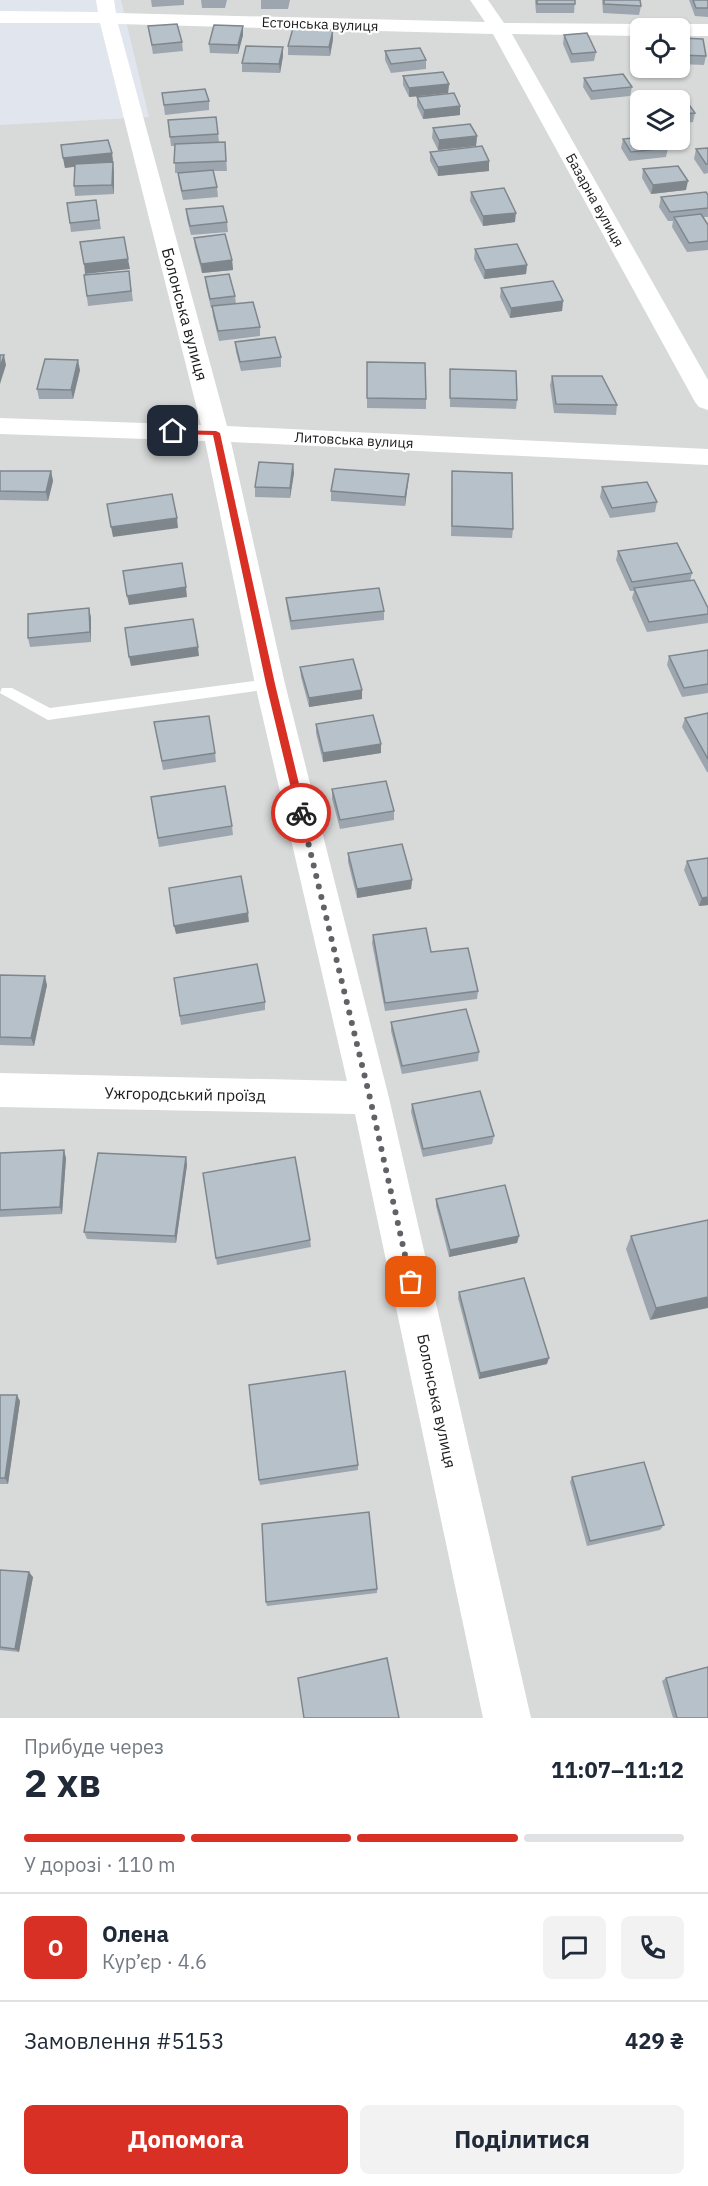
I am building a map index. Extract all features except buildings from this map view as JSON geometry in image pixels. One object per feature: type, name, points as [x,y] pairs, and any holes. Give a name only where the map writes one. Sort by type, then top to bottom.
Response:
[{"type":"street","name":"Базарна вулиця","points":[[479,0],[500,30],[708,402]]},
{"type":"street","name":"Естонська вулиця","points":[[0,17],[106,8],[500,30],[630,30]]},
{"type":"street","name":"Болонська вулиця","points":[[106,8],[216,433],[270,684],[370,1098],[507,1718]]},
{"type":"street","points":[[690,30],[708,30]]},
{"type":"street","name":"Литовська вулиця","points":[[0,426],[216,433],[708,457]]},
{"type":"street","name":"Ужгородський проїзд","points":[[0,1090],[370,1098]]},
{"type":"lane","points":[[7,692],[48,714],[270,684]]},
{"type":"shaded area","points":[[121,0],[708,0],[708,1718],[0,1718],[0,125],[149,117]]},
{"type":"way so far","points":[[301,813],[370,1098],[411,1282]]},
{"type":"route","points":[[173,431],[216,433],[270,684],[301,813]]}]
